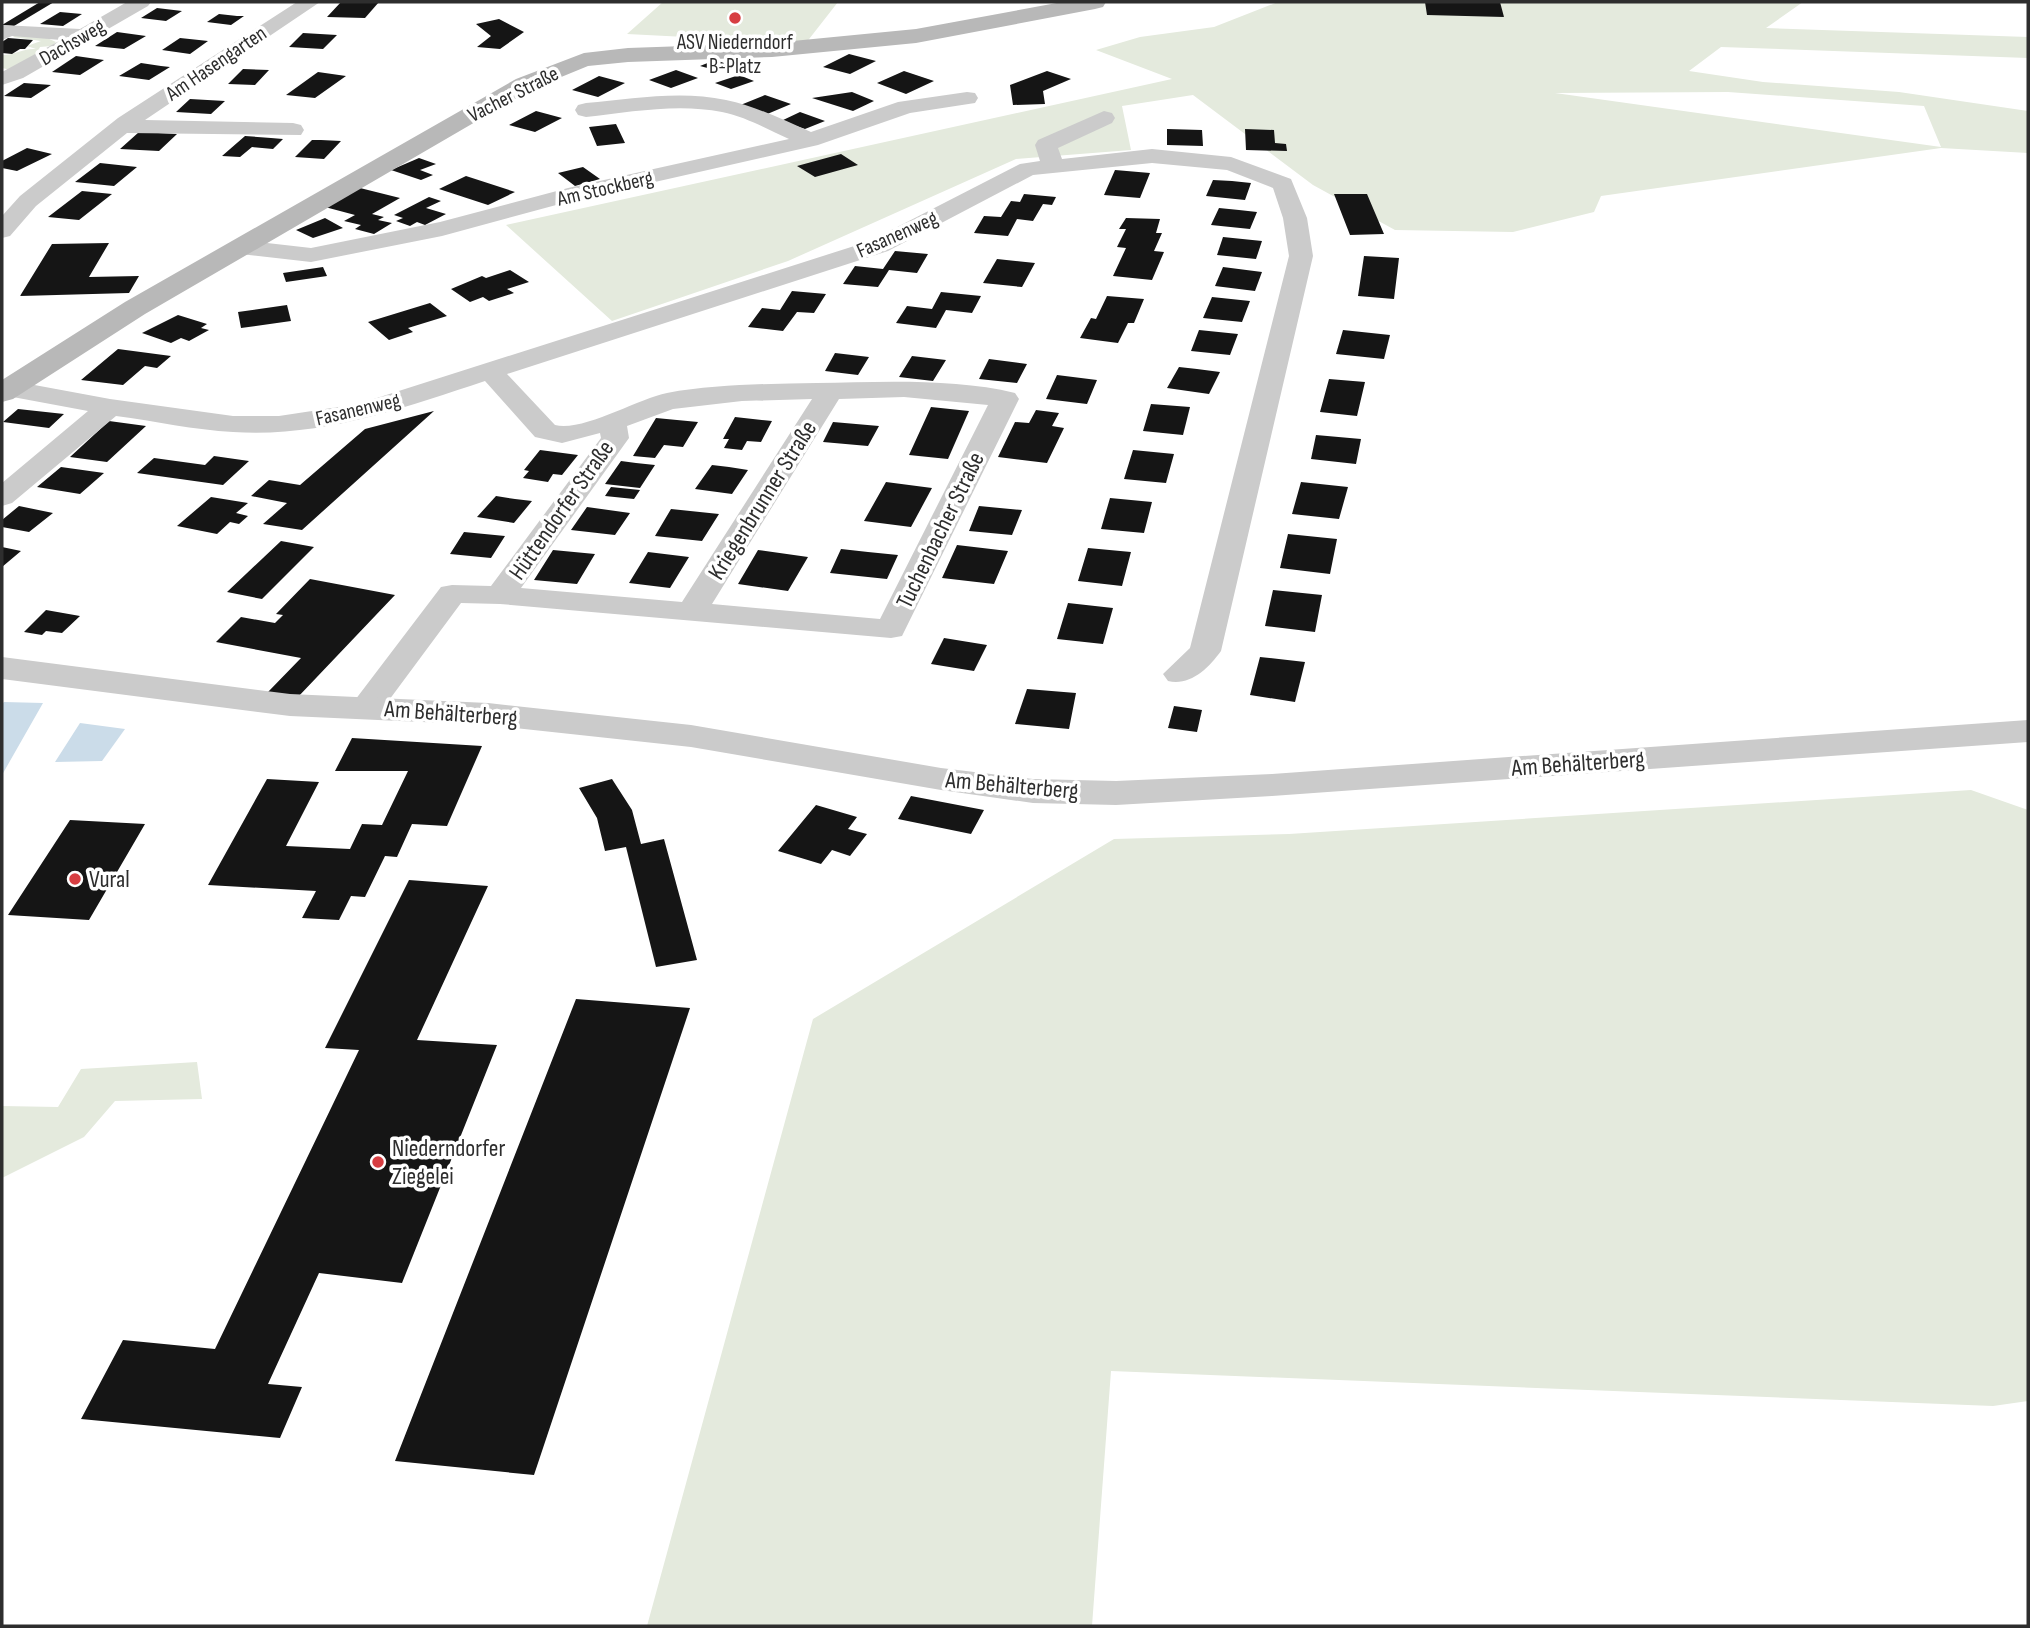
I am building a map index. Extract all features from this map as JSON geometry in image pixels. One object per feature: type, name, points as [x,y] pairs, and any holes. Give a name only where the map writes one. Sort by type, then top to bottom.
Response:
[{"type":"main road","name":"Vacher Straße","points":[[4,390],[83,339],[524,84],[584,60],[628,55],[772,50],[916,36],[1095,2]]},
{"type":"street","name":"Dachsweg","points":[[2,79],[16,74],[141,2]]},
{"type":"street","name":"Am Hasengarten","points":[[2,231],[28,201],[123,126],[310,2]]},
{"type":"street","points":[[2,34],[8,30],[84,35]]},
{"type":"street","name":"Am Stockberg","points":[[240,247],[310,255],[442,229],[568,195],[810,140],[906,107],[967,98]]},
{"type":"street","points":[[586,110],[676,103],[715,104],[755,116],[810,140]]},
{"type":"street","points":[[1053,166],[1046,145],[1104,118]]},
{"type":"street","name":"Am Hasengarten","points":[[123,126],[293,130]]},
{"type":"street","name":"Fasanenweg","points":[[4,390],[233,424],[279,424],[362,412],[879,246],[1028,169],[1152,156],[1231,164],[1283,184],[1295,218],[1301,256],[1205,651],[1179,674]]},
{"type":"street","points":[[2,196],[28,201]]},
{"type":"street","name":"Tuchenbacher Straße","points":[[366,708],[452,594],[500,595],[891,629],[1005,399],[904,389],[743,393],[668,401],[612,422],[562,435],[545,431],[490,371]]},
{"type":"street","name":"Kriegenbrunner Straße","points":[[692,611],[832,389]]},
{"type":"street","points":[[2,497],[110,407]]},
{"type":"street","name":"Hüttendorfer Straße","points":[[500,595],[615,438],[612,422]]},
{"type":"street","name":"Am Behälterberg","points":[[2,668],[290,705],[488,714],[691,736],[941,779],[1033,790],[1116,793],[1272,785],[2028,731]]},
{"type":"shaded area","name":"ASV Niederndorf B-Platz","points":[[663,2],[838,2],[806,43],[627,34]]},
{"type":"shaded area","points":[[1278,2],[1803,2],[1766,28],[2028,37],[2028,58],[1721,47],[1689,71],[1763,82],[1899,92],[2028,111],[2028,153],[1941,148],[1601,196],[1594,212],[1513,232],[1395,230],[1313,185],[1193,95],[1122,106],[1131,150],[1016,159],[788,261],[612,321],[506,225],[1172,79],[1096,50],[1140,37],[1214,27]],"holes":[[[1728,92],[1924,106],[1941,147],[1555,93]]]},
{"type":"shaded area","points":[[13,37],[47,38],[56,42],[52,46],[40,47],[39,49],[51,50],[11,70],[2,68],[2,55],[36,49],[27,46],[41,41]]},
{"type":"shaded area","points":[[1971,790],[2028,810],[2028,1401],[1993,1406],[1111,1371],[1092,1626],[647,1626],[813,1019],[1114,839],[1289,834]]},
{"type":"shaded area","points":[[197,1062],[202,1099],[115,1101],[84,1137],[2,1178],[2,1106],[58,1107],[81,1069]]},
{"type":"water","points":[[43,703],[2,775],[2,704]]},
{"type":"water","points":[[80,723],[125,729],[102,761],[55,762]]},
{"type":"building","points":[[40,2],[54,2],[14,26],[2,25]]},
{"type":"building","points":[[341,2],[379,2],[365,18],[327,17]]},
{"type":"building","points":[[1425,2],[1500,2],[1504,17],[1427,15]]},
{"type":"building","points":[[157,8],[182,11],[166,21],[141,18]]},
{"type":"building","points":[[60,12],[82,14],[63,26],[40,24]]},
{"type":"building","points":[[219,14],[244,16],[231,25],[207,22]]},
{"type":"building","points":[[499,19],[524,32],[500,49],[477,47],[491,36],[476,24]]},
{"type":"building","points":[[117,32],[146,36],[124,49],[95,46]]},
{"type":"building","points":[[303,33],[337,35],[323,49],[289,47]]},
{"type":"building","points":[[8,38],[33,40],[25,49],[12,54],[2,53],[2,42]]},
{"type":"building","points":[[180,38],[208,41],[190,54],[162,50]]},
{"type":"building","points":[[849,54],[876,61],[850,74],[823,67]]},
{"type":"building","points":[[76,56],[104,60],[80,75],[52,72]]},
{"type":"building","points":[[715,60],[730,65],[715,70],[700,66]]},
{"type":"building","points":[[141,63],[170,67],[149,80],[119,76]]},
{"type":"building","points":[[243,69],[269,70],[255,85],[228,84]]},
{"type":"building","points":[[676,70],[698,78],[671,88],[649,80]]},
{"type":"building","points":[[904,71],[934,81],[906,94],[877,83]]},
{"type":"building","points":[[1047,71],[1071,79],[1043,91],[1045,104],[1013,105],[1010,85]]},
{"type":"building","points":[[318,72],[346,76],[315,98],[286,95]]},
{"type":"building","points":[[739,75],[754,81],[731,89],[715,83]]},
{"type":"building","points":[[599,76],[625,83],[598,97],[572,90]]},
{"type":"building","points":[[24,83],[51,85],[31,98],[4,96]]},
{"type":"building","points":[[852,92],[874,101],[853,111],[812,98]]},
{"type":"building","points":[[765,95],[791,104],[765,115],[738,106]]},
{"type":"building","points":[[190,99],[225,101],[211,114],[176,112]]},
{"type":"building","points":[[536,111],[562,118],[535,132],[509,125]]},
{"type":"building","points":[[800,112],[825,121],[805,129],[781,121]]},
{"type":"building","points":[[616,124],[625,143],[597,146],[589,127]]},
{"type":"building","points":[[1167,129],[1202,130],[1203,146],[1167,145]]},
{"type":"building","points":[[1245,129],[1274,130],[1275,143],[1286,144],[1287,151],[1246,150]]},
{"type":"building","points":[[139,132],[177,134],[159,151],[120,149]]},
{"type":"building","points":[[245,136],[283,139],[273,149],[252,147],[240,157],[222,156]]},
{"type":"building","points":[[312,140],[341,141],[324,159],[295,157]]},
{"type":"building","points":[[27,148],[52,154],[17,171],[2,168],[2,161]]},
{"type":"building","points":[[841,154],[858,165],[815,177],[797,166]]},
{"type":"building","points":[[419,158],[436,164],[420,170],[433,175],[421,180],[391,170]]},
{"type":"building","points":[[100,163],[137,167],[114,186],[75,182]]},
{"type":"building","points":[[583,167],[600,179],[575,186],[558,173]]},
{"type":"building","points":[[1115,170],[1150,173],[1140,198],[1104,195]]},
{"type":"building","points":[[466,176],[515,192],[488,205],[439,189]]},
{"type":"building","points":[[1213,180],[1251,183],[1245,200],[1206,196]]},
{"type":"building","points":[[360,188],[400,198],[372,214],[384,217],[378,220],[392,223],[374,234],[355,229],[361,225],[344,221],[355,215],[325,207]]},
{"type":"building","points":[[82,191],[112,194],[79,220],[48,217]]},
{"type":"building","points":[[1024,194],[1056,197],[1052,205],[1043,204],[1033,221],[1017,219],[1008,236],[974,233],[984,216],[1001,217],[1011,201],[1020,202]]},
{"type":"building","points":[[1334,194],[1367,194],[1384,234],[1350,235]]},
{"type":"building","points":[[429,197],[441,201],[426,208],[446,214],[425,225],[417,222],[410,226],[396,221],[403,218],[394,215]]},
{"type":"building","points":[[1219,208],[1257,212],[1250,229],[1211,225]]},
{"type":"building","points":[[325,218],[343,228],[313,238],[296,230]]},
{"type":"building","points":[[1126,218],[1160,219],[1156,233],[1162,233],[1154,251],[1164,252],[1152,280],[1113,276],[1126,248],[1117,247],[1126,229],[1119,229]]},
{"type":"building","points":[[1223,237],[1262,241],[1256,259],[1217,255]]},
{"type":"building","points":[[109,243],[89,277],[139,276],[129,293],[20,296],[52,244]]},
{"type":"building","points":[[895,251],[928,254],[917,273],[889,270],[878,287],[843,284],[855,266],[883,269]]},
{"type":"building","points":[[1364,256],[1399,258],[1394,299],[1358,296]]},
{"type":"building","points":[[997,259],[1035,263],[1022,287],[983,283]]},
{"type":"building","points":[[323,267],[327,276],[286,282],[283,273]]},
{"type":"building","points":[[1223,267],[1262,272],[1255,291],[1215,286]]},
{"type":"building","points":[[510,270],[529,282],[507,289],[514,293],[489,301],[483,297],[470,302],[451,289],[482,276],[486,278]]},
{"type":"building","points":[[792,291],[826,294],[814,313],[797,312],[783,331],[748,327],[762,308],[780,310]]},
{"type":"building","points":[[941,292],[981,296],[972,313],[946,310],[936,328],[896,323],[907,306],[932,309]]},
{"type":"building","points":[[1107,296],[1144,299],[1134,323],[1128,323],[1118,343],[1080,338],[1091,318],[1096,319]]},
{"type":"building","points":[[1212,297],[1250,301],[1242,322],[1203,318]]},
{"type":"building","points":[[430,303],[447,316],[408,328],[413,332],[389,340],[368,322]]},
{"type":"building","points":[[287,305],[291,321],[241,328],[238,312]]},
{"type":"building","points":[[178,315],[207,324],[201,328],[209,330],[189,341],[181,338],[171,343],[142,333]]},
{"type":"building","points":[[1199,330],[1238,334],[1230,355],[1191,351]]},
{"type":"building","points":[[1343,330],[1390,335],[1384,359],[1336,354]]},
{"type":"building","points":[[118,349],[171,356],[157,368],[145,366],[123,385],[81,380]]},
{"type":"building","points":[[835,353],[869,357],[858,375],[825,371]]},
{"type":"building","points":[[912,356],[946,360],[933,381],[899,377]]},
{"type":"building","points":[[989,359],[1027,364],[1017,383],[979,379]]},
{"type":"building","points":[[1179,367],[1220,372],[1209,394],[1167,388]]},
{"type":"building","points":[[1057,375],[1097,380],[1087,404],[1046,399]]},
{"type":"building","points":[[1329,379],[1365,382],[1357,416],[1320,412]]},
{"type":"building","points":[[1151,404],[1190,407],[1183,435],[1143,431]]},
{"type":"building","points":[[931,407],[969,411],[948,459],[909,455]]},
{"type":"building","points":[[18,409],[64,414],[49,428],[3,422]]},
{"type":"building","points":[[1036,410],[1059,413],[1052,426],[1064,428],[1047,463],[998,457],[1015,422],[1029,423]]},
{"type":"building","points":[[434,411],[302,530],[263,524],[287,503],[251,496],[269,480],[300,485],[365,429]]},
{"type":"building","points":[[735,417],[772,421],[761,442],[747,441],[742,450],[724,448],[729,439],[723,439]]},
{"type":"building","points":[[656,418],[698,422],[683,447],[664,445],[655,458],[633,456]]},
{"type":"building","points":[[109,421],[146,426],[107,462],[70,457]]},
{"type":"building","points":[[833,422],[879,426],[868,446],[823,442]]},
{"type":"building","points":[[1316,435],[1361,439],[1356,464],[1311,459]]},
{"type":"building","points":[[540,450],[578,455],[562,475],[553,474],[548,482],[523,478],[529,471],[524,470]]},
{"type":"building","points":[[1133,450],[1174,454],[1166,483],[1124,479]]},
{"type":"building","points":[[214,456],[249,461],[223,485],[137,473],[154,458],[205,465]]},
{"type":"building","points":[[621,461],[655,465],[640,488],[605,484]]},
{"type":"building","points":[[712,465],[748,470],[732,494],[695,489]]},
{"type":"building","points":[[61,467],[104,473],[80,494],[37,487]]},
{"type":"building","points":[[886,482],[932,488],[911,527],[864,521]]},
{"type":"building","points":[[1301,482],[1348,487],[1339,519],[1292,514]]},
{"type":"building","points":[[611,487],[640,490],[634,499],[605,496]]},
{"type":"building","points":[[496,496],[532,501],[514,523],[477,517]]},
{"type":"building","points":[[211,497],[248,503],[236,513],[248,516],[239,524],[230,522],[217,534],[177,526]]},
{"type":"building","points":[[1110,498],[1152,502],[1144,533],[1101,529]]},
{"type":"building","points":[[19,506],[53,513],[29,532],[2,527],[2,520]]},
{"type":"building","points":[[979,506],[1022,510],[1012,535],[969,531]]},
{"type":"building","points":[[587,507],[630,513],[615,535],[571,530]]},
{"type":"building","points":[[671,509],[719,514],[702,541],[655,536]]},
{"type":"building","points":[[464,532],[505,536],[491,558],[450,554]]},
{"type":"building","points":[[1288,534],[1337,539],[1330,574],[1280,568]]},
{"type":"building","points":[[281,541],[314,547],[262,599],[227,592]]},
{"type":"building","points":[[957,545],[1008,551],[994,584],[942,578]]},
{"type":"building","points":[[2,547],[21,551],[2,567]]},
{"type":"building","points":[[1088,548],[1131,552],[1122,586],[1078,581]]},
{"type":"building","points":[[841,549],[898,555],[887,579],[830,573]]},
{"type":"building","points":[[553,550],[595,554],[577,584],[534,580]]},
{"type":"building","points":[[758,550],[808,557],[788,591],[738,584]]},
{"type":"building","points":[[648,552],[689,557],[670,588],[629,583]]},
{"type":"building","points":[[310,579],[395,595],[297,698],[268,692],[301,658],[216,642],[241,617],[275,623],[283,615],[276,614]]},
{"type":"building","points":[[1273,590],[1322,595],[1315,632],[1265,626]]},
{"type":"building","points":[[1068,603],[1113,608],[1103,644],[1057,639]]},
{"type":"building","points":[[46,610],[80,616],[62,633],[46,631],[42,635],[24,632]]},
{"type":"building","points":[[944,638],[987,645],[974,671],[931,664]]},
{"type":"building","points":[[1260,657],[1305,662],[1295,702],[1250,695]]},
{"type":"building","points":[[1027,689],[1076,693],[1069,729],[1015,724]]},
{"type":"building","points":[[1174,706],[1202,710],[1197,732],[1168,728]]},
{"type":"building","points":[[352,738],[482,746],[447,826],[412,824],[397,857],[385,856],[365,897],[351,896],[339,920],[302,918],[316,891],[208,885],[267,779],[319,782],[286,846],[350,849],[362,824],[382,825],[408,771],[335,771]]},
{"type":"building","points":[[612,779],[632,810],[641,844],[664,839],[697,960],[656,967],[626,847],[605,851],[597,818],[579,788]]},
{"type":"building","points":[[911,796],[984,810],[971,834],[898,819]]},
{"type":"building","points":[[816,805],[857,817],[848,829],[867,834],[850,856],[832,850],[821,864],[778,851]]},
{"type":"building","points":[[70,820],[145,824],[89,920],[8,915]]},
{"type":"building","name":"Niederndorfer Ziegelei","points":[[409,880],[488,886],[417,1040],[497,1045],[402,1283],[319,1273],[268,1384],[302,1387],[280,1438],[81,1419],[123,1340],[215,1349],[359,1050],[325,1048]]},
{"type":"building","points":[[576,999],[690,1008],[534,1475],[395,1461]]},
{"type":"place","name":"ASV Niederndorf B-Platz","points":[[735,18]]},
{"type":"place","name":"Vural","points":[[75,879]]},
{"type":"place","name":"Niederndorfer Ziegelei","points":[[378,1162]]}]
